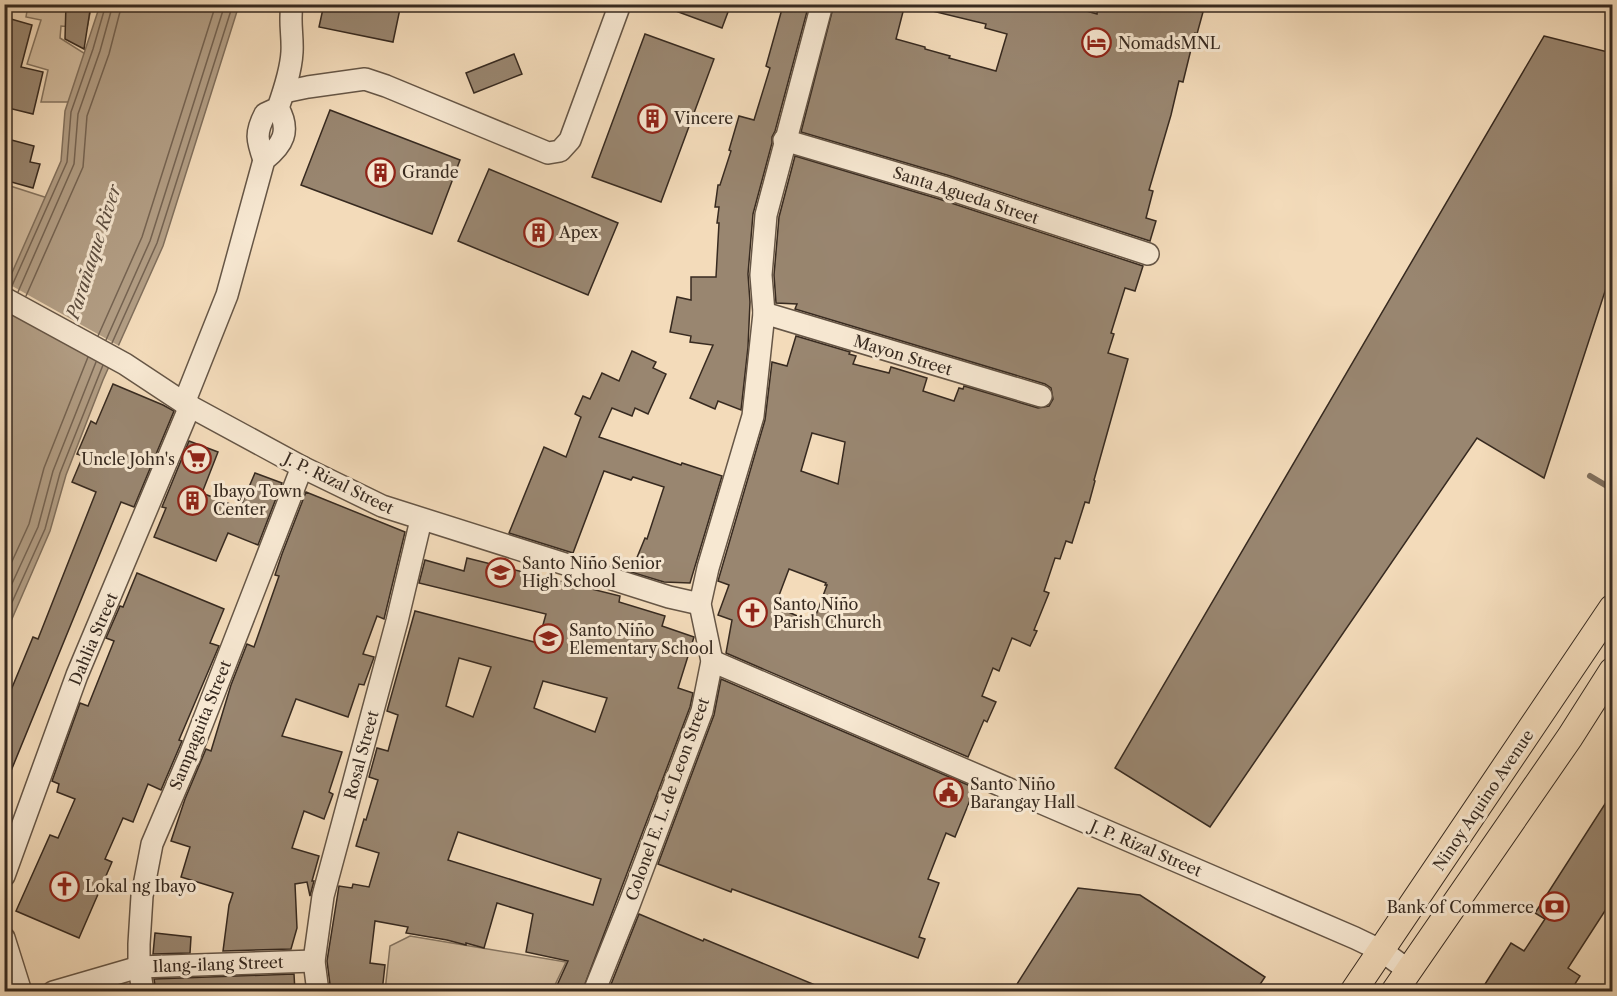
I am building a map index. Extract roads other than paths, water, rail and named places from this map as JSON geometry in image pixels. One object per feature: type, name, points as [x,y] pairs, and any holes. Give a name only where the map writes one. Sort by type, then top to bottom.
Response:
[{"type":"main road","name":"Ninoy Aquino Avenue","points":[[1353,992],[1612,608]]},
{"type":"main road","name":"Ninoy Aquino Avenue","points":[[1394,992],[1570,737],[1612,671]]},
{"type":"street","points":[[281,100],[292,54],[290,17],[292,4]]},
{"type":"street","points":[[281,100],[308,87],[364,79],[548,153],[560,151],[570,140],[620,4]]},
{"type":"street","name":"Colonel E. L. de Leon Street","points":[[594,992],[702,711],[712,661],[700,604],[708,568],[753,416],[764,313],[761,275],[766,215],[784,140],[822,4]]},
{"type":"street","name":"Dahlia Street","points":[[4,876],[77,675],[187,404],[227,295],[264,160],[258,143],[258,128],[265,114],[281,100]]},
{"type":"street","name":"Santa Agueda Street","points":[[784,140],[943,187],[1148,254]]},
{"type":"street","name":"J. P. Rizal Street","points":[[4,298],[125,364],[187,404],[302,467],[382,506],[669,597],[700,604]]},
{"type":"street","name":"Mayon Street","points":[[764,313],[1041,396]]},
{"type":"street","name":"Sampaguita Street","points":[[143,992],[139,966],[141,896],[152,844],[190,755],[302,467]]},
{"type":"street","name":"Rosal Street","points":[[318,992],[314,961],[323,896],[397,621],[421,520]]},
{"type":"street","name":"J. P. Rizal Street","points":[[712,661],[1354,938],[1382,951],[1408,970]]},
{"type":"street","points":[[4,938],[21,992]]},
{"type":"street","name":"Ilang-ilang Street","points":[[53,992],[139,966],[314,961]]},
{"type":"water","name":"Parañaque River","points":[[100,5],[239,5],[163,246],[103,380],[66,475],[50,531],[5,635],[4,291],[61,161],[65,111]]},
{"type":"waterway","points":[[1590,476],[1612,489]]},
{"type":"place","name":"NomadsMNL","points":[[1097,43]]},
{"type":"place","name":"Vincere","points":[[653,118]]},
{"type":"place","name":"Grande","points":[[381,172]]},
{"type":"place","name":"Apex","points":[[538,232]]},
{"type":"place","name":"Uncle John's","points":[[196,459]]},
{"type":"place","name":"Ibayo Town Center","points":[[192,500]]},
{"type":"place","name":"Santo Niño Senior High School","points":[[501,572]]},
{"type":"place","name":"Santo Niño Parish Church","points":[[752,613]]},
{"type":"place","name":"Santo Niño Elementary School","points":[[548,639]]},
{"type":"place","name":"Santo Niño Barangay Hall","points":[[949,793]]},
{"type":"place","name":"Lokal ng Ibayo","points":[[64,886]]},
{"type":"place","name":"Bank of Commerce","points":[[1555,907]]}]
